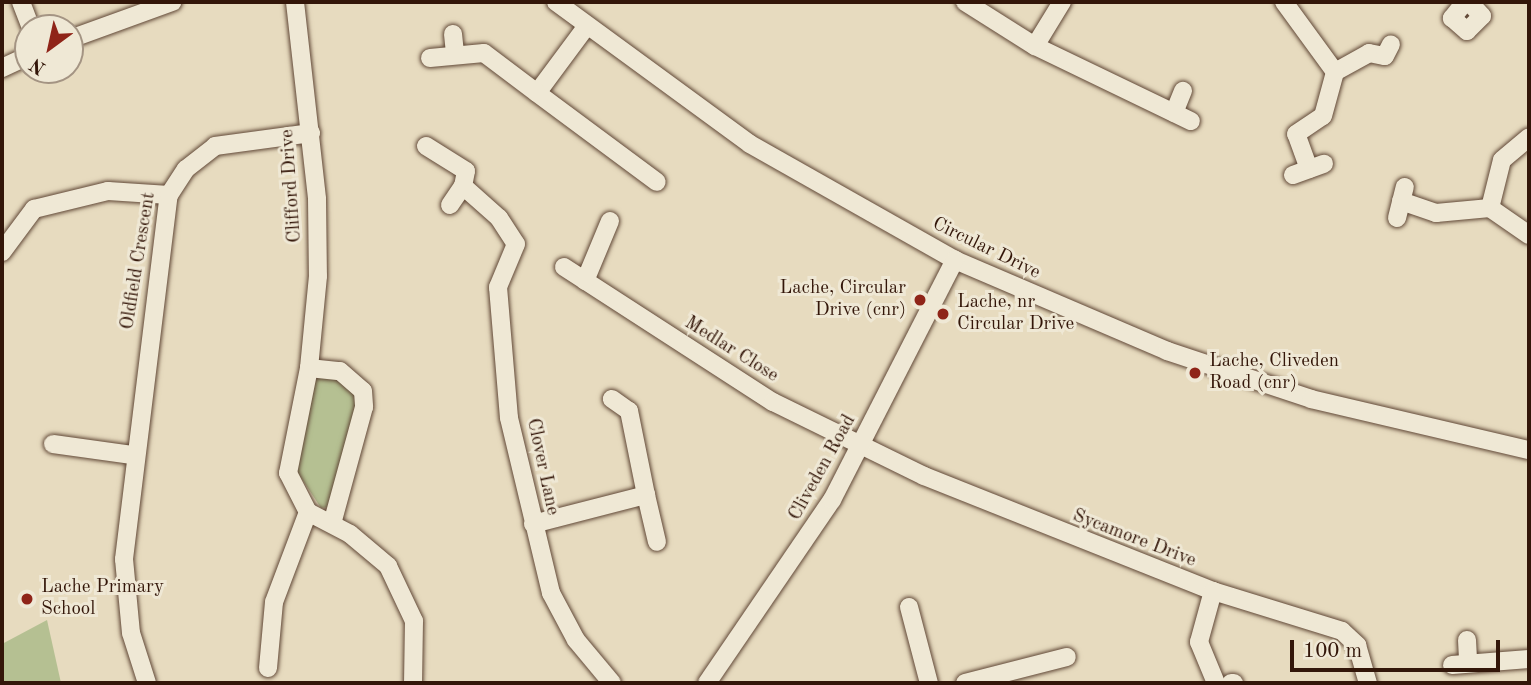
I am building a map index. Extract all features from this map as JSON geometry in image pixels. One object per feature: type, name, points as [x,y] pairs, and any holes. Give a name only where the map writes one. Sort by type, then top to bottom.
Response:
[{"type":"street","points":[[84,34],[172,2]]},
{"type":"street","name":"Clifford Drive","points":[[295,2],[310,133],[318,276],[309,368],[292,456],[291,488],[308,512]]},
{"type":"street","name":"Circular Drive","points":[[556,2],[586,27],[750,144],[955,260],[1167,351],[1311,399],[1529,450]]},
{"type":"street","points":[[965,2],[1035,46],[1191,121]]},
{"type":"street","points":[[1035,46],[1062,2]]},
{"type":"street","points":[[1284,2],[1335,72]]},
{"type":"street","points":[[537,93],[586,27]]},
{"type":"street","points":[[453,34],[455,54]]},
{"type":"street","points":[[430,58],[484,53],[657,181]]},
{"type":"street","points":[[1309,169],[1292,136],[1323,116],[1335,72],[1369,53],[1387,57]]},
{"type":"street","points":[[1174,113],[1183,91]]},
{"type":"street","name":"Oldfield Crescent","points":[[148,683],[126,605],[132,455],[169,195],[186,169],[215,146],[310,133]]},
{"type":"street","points":[[1490,208],[1502,160],[1529,137]]},
{"type":"street","points":[[426,146],[466,171],[463,187],[450,205]]},
{"type":"street","name":"Clover Lane","points":[[463,187],[499,218],[516,244],[498,299],[509,418],[551,593],[576,640],[612,683]]},
{"type":"street","points":[[2,252],[16,224],[44,205],[108,191],[169,195]]},
{"type":"street","points":[[1401,202],[1436,213],[1490,208],[1529,235]]},
{"type":"street","points":[[585,281],[610,221]]},
{"type":"street","name":"Cliveden Road","points":[[707,683],[780,583],[861,444],[955,260]]},
{"type":"street","name":"Medlar Close","points":[[564,267],[773,402],[861,444]]},
{"type":"street","points":[[309,368],[340,371],[363,391],[364,407],[332,524]]},
{"type":"street","points":[[620,398],[629,411],[657,542]]},
{"type":"street","points":[[53,444],[132,455]]},
{"type":"street","name":"Sycamore Drive","points":[[861,444],[988,504],[1213,591],[1342,631],[1357,645],[1368,683]]},
{"type":"street","points":[[533,524],[646,495]]},
{"type":"street","points":[[267,668],[274,602],[308,512],[332,524],[388,566],[404,594],[414,621],[412,683]]},
{"type":"street","points":[[1213,591],[1199,642],[1216,683]]},
{"type":"street","points":[[909,607],[929,683]]},
{"type":"street","points":[[1467,640],[1460,662],[1529,659]]},
{"type":"street","points":[[965,683],[1067,657]]},
{"type":"green space","points":[[341,376],[360,401],[328,507],[321,508],[296,470],[313,384],[318,377]]},
{"type":"green space","points":[[47,620],[61,683],[2,683],[2,644]]},
{"type":"place","name":"Lache, Circular Drive (cnr)","points":[[920,300]]},
{"type":"place","name":"Lache, nr Circular Drive","points":[[943,314]]},
{"type":"place","name":"Lache, Cliveden Road (cnr)","points":[[1195,373]]},
{"type":"place","name":"Lache Primary School","points":[[27,599]]}]
